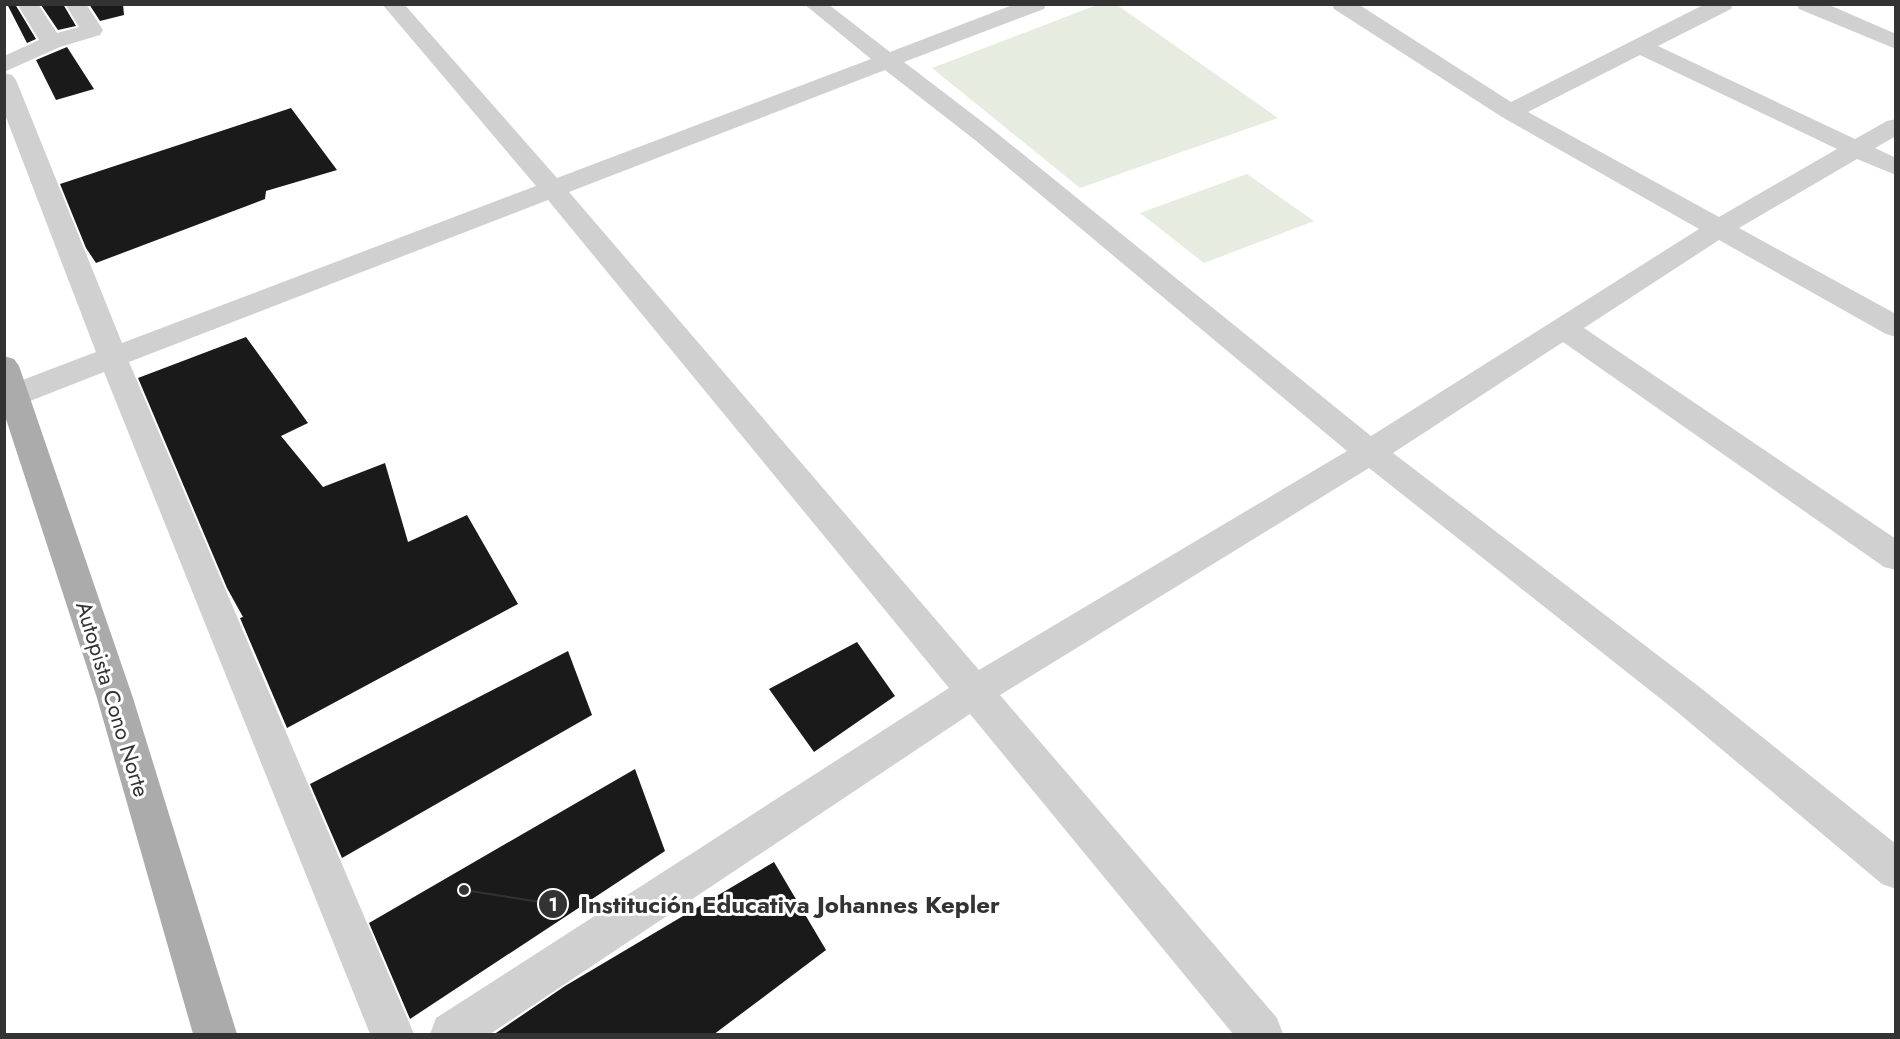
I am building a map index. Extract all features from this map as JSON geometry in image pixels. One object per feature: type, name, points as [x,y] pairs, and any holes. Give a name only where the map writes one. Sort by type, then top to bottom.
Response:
[{"type":"main road","name":"Autopista Cono Norte","points":[[9,381],[115,698],[215,1035]]},
{"type":"street","points":[[27,4],[52,42]]},
{"type":"street","points":[[4,65],[52,42],[92,30],[75,4]]},
{"type":"street","points":[[392,4],[553,189],[1261,1035]]},
{"type":"street","points":[[814,4],[984,135],[1370,452],[1689,700],[1896,870]]},
{"type":"street","points":[[9,381],[113,358],[1036,4]]},
{"type":"street","points":[[1342,4],[1510,112],[1896,327]]},
{"type":"street","points":[[1510,112],[1723,4]]},
{"type":"street","points":[[1807,4],[1896,42]]},
{"type":"street","points":[[1640,46],[1896,168]]},
{"type":"street","points":[[4,80],[113,358],[392,1035]]},
{"type":"street","points":[[452,1035],[974,693],[1370,452],[1719,228],[1896,126]]},
{"type":"street","points":[[1562,327],[1896,557]]},
{"type":"shaded area","points":[[1097,5],[1117,5],[1278,118],[1080,188],[932,68]]},
{"type":"shaded area","points":[[1247,174],[1314,221],[1204,263],[1140,213]]},
{"type":"building","points":[[7,4],[15,4],[36,39],[27,43]]},
{"type":"building","points":[[63,4],[76,26],[58,30],[41,5]]},
{"type":"building","points":[[89,4],[123,4],[124,15],[100,21]]},
{"type":"building","points":[[67,47],[94,89],[56,100],[36,60]]},
{"type":"building","points":[[291,108],[337,170],[266,191],[265,199],[96,263],[86,248],[60,184]]},
{"type":"building","points":[[246,337],[308,423],[281,436],[323,487],[385,463],[408,542],[467,515],[518,604],[287,728],[240,618],[243,617],[227,588],[138,378]]},
{"type":"building","points":[[857,642],[895,696],[814,752],[769,689]]},
{"type":"building","points":[[568,651],[592,715],[342,858],[310,784]]},
{"type":"building","points":[[635,769],[665,851],[410,1019],[369,923]]},
{"type":"building","points":[[774,862],[826,950],[713,1035],[493,1035],[565,986]]},
{"type":"place","name":"Institución Educativa Johannes Kepler","points":[[464,890]]}]
